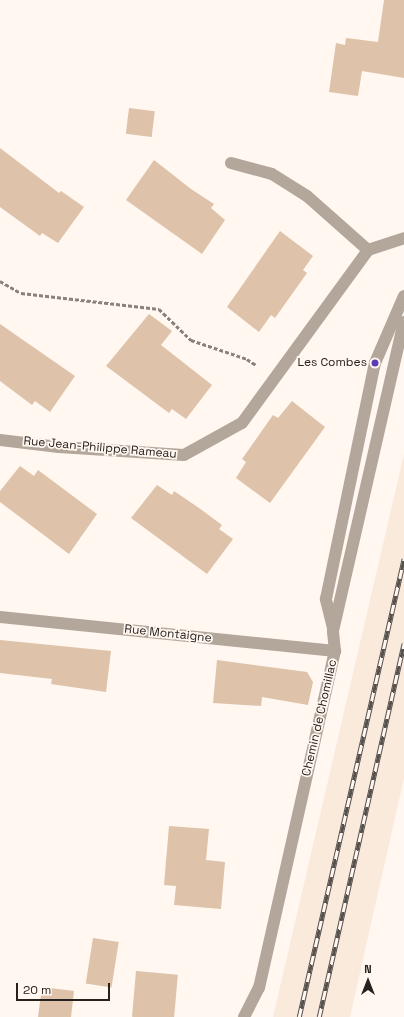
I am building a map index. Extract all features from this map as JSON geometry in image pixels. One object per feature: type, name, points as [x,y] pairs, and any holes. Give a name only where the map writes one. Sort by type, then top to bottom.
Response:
[{"type":"street","points":[[231,163],[272,174],[307,196],[368,250],[404,238]]},
{"type":"street","name":"Rue Jean-Philippe Rameau","points":[[0,440],[59,447],[184,455],[242,423],[368,250]]},
{"type":"street","points":[[333,632],[326,599],[375,363],[404,296]]},
{"type":"street","name":"Chemin de Chomillac","points":[[244,1017],[259,988],[335,651],[333,632],[404,322]]},
{"type":"street","name":"Rue Montaigne","points":[[0,617],[335,651]]},
{"type":"path","points":[[0,281],[21,293],[159,309],[191,340],[247,359],[276,377]]},
{"type":"shaded area","points":[[404,454],[404,778],[350,1017],[273,1017]]},
{"type":"building","points":[[384,0],[404,0],[404,78],[362,71],[358,96],[329,92],[336,43],[345,45],[346,38],[378,42]]},
{"type":"building","points":[[129,108],[155,111],[152,137],[126,134]]},
{"type":"building","points":[[0,148],[59,193],[61,191],[84,207],[58,243],[42,233],[40,236],[0,207]]},
{"type":"building","points":[[154,160],[191,189],[214,204],[211,208],[225,220],[202,254],[126,200]]},
{"type":"building","points":[[280,231],[313,256],[303,270],[307,273],[275,318],[271,315],[259,332],[227,307]]},
{"type":"building","points":[[149,314],[172,331],[161,345],[212,385],[186,419],[172,409],[169,413],[106,366]]},
{"type":"building","points":[[0,324],[75,376],[50,412],[35,401],[32,405],[0,381]]},
{"type":"building","points":[[292,401],[325,427],[270,503],[236,478],[246,462],[242,459],[273,415],[278,418]]},
{"type":"building","points":[[20,466],[34,476],[38,470],[97,514],[69,554],[0,502],[0,491]]},
{"type":"building","points":[[157,485],[172,495],[174,491],[199,508],[222,525],[219,529],[233,539],[207,574],[131,518]]},
{"type":"building","points":[[0,640],[111,651],[106,692],[51,684],[52,679],[0,673]]},
{"type":"building","points":[[217,660],[307,672],[313,682],[308,705],[262,697],[261,706],[213,703]]},
{"type":"building","points":[[169,826],[209,829],[206,860],[225,862],[221,909],[174,905],[176,886],[164,885]]},
{"type":"building","points":[[93,938],[119,942],[111,988],[86,983]]},
{"type":"building","points":[[136,971],[178,975],[174,1017],[132,1017]]},
{"type":"building","points":[[42,987],[74,991],[71,1017],[38,1017]]},
{"type":"railway","points":[[299,1017],[404,559]]},
{"type":"railway","points":[[319,1017],[404,644]]},
{"type":"place","name":"Les Combes","points":[[375,363]]}]
